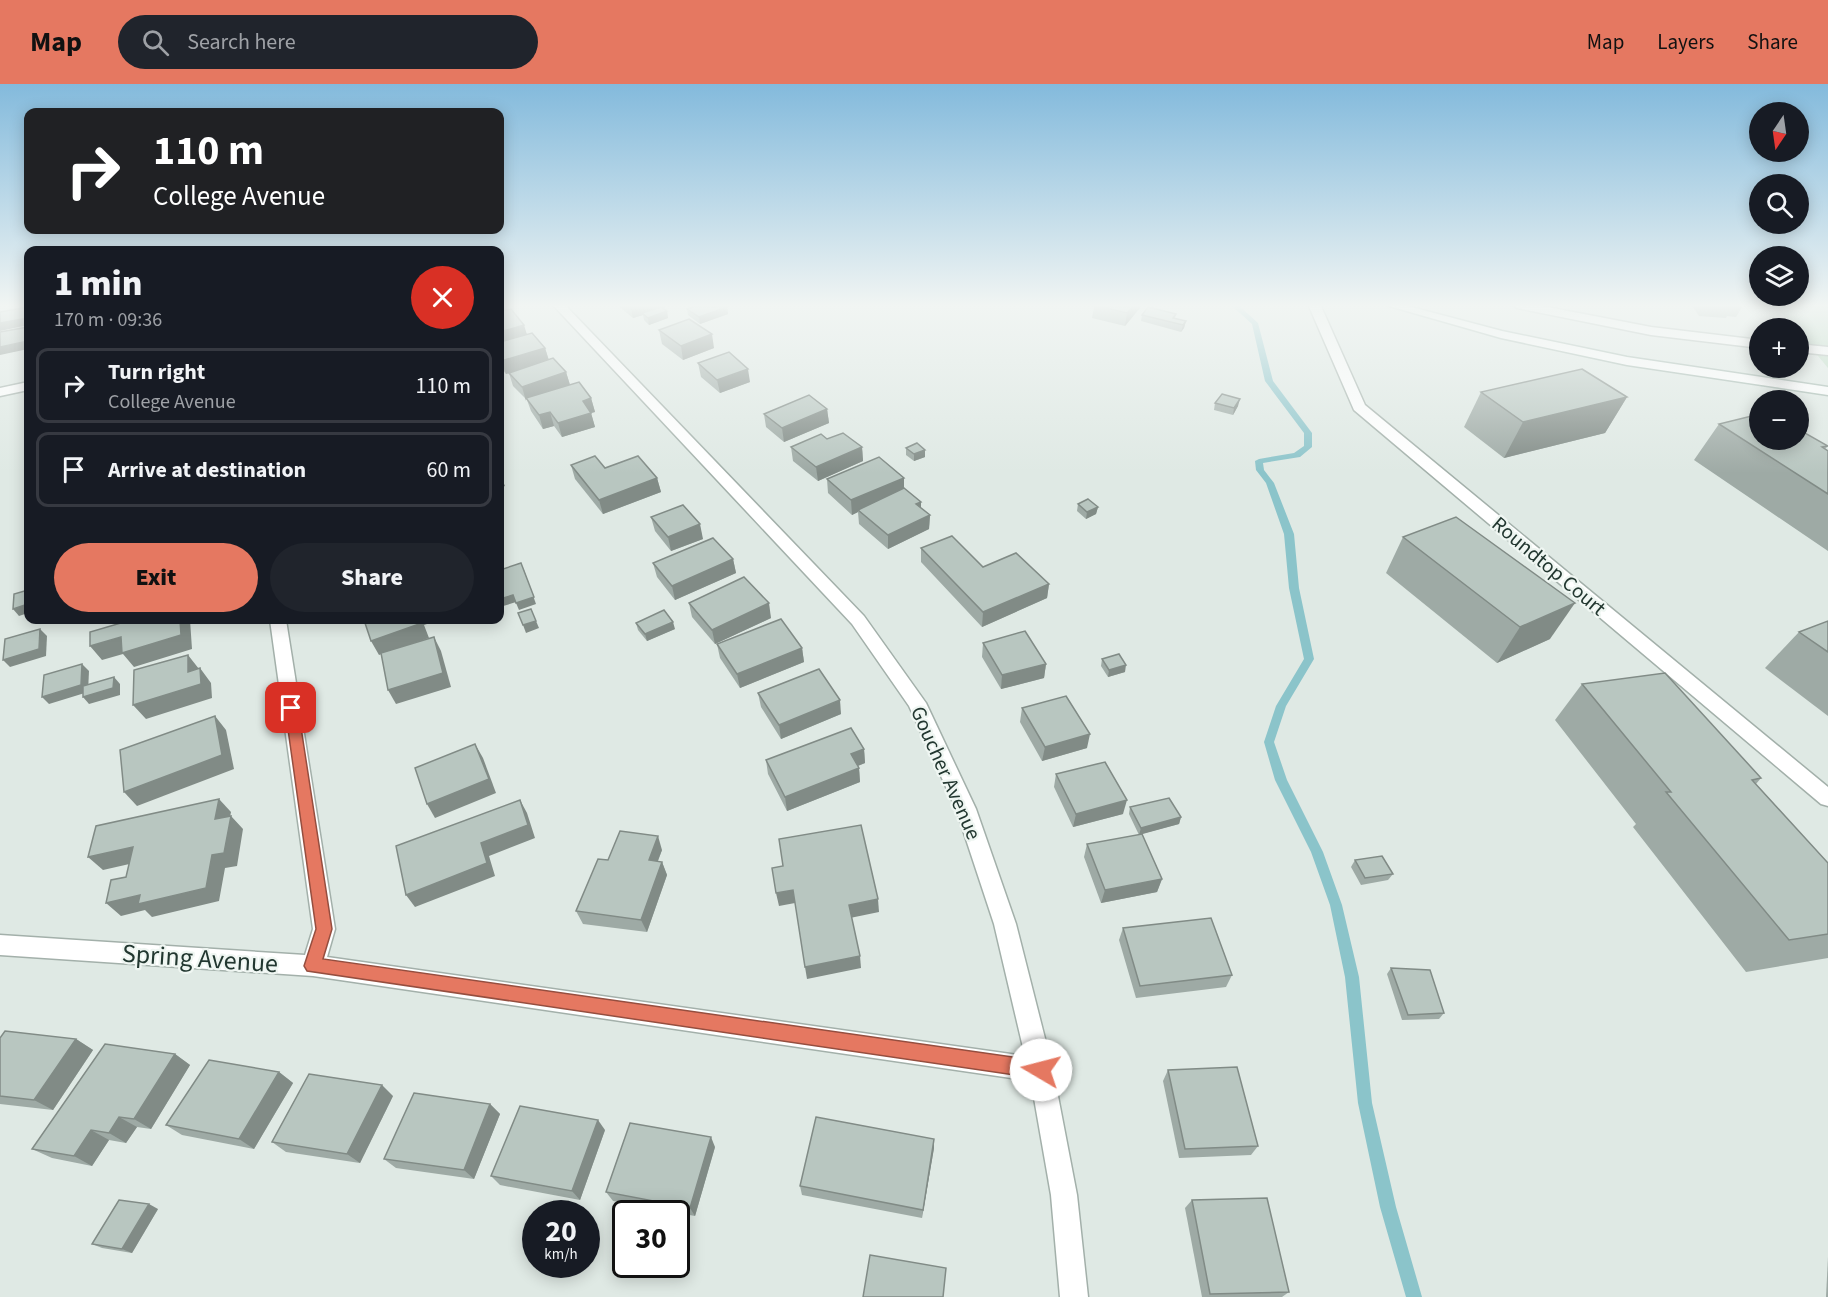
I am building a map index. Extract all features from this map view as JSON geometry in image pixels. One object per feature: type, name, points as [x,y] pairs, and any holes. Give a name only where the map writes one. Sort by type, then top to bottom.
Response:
[{"type":"street","name":"Goucher Avenue","points":[[612,361],[858,620],[917,703],[966,809],[1005,924],[1041,1070],[1064,1195],[1074,1297]]},
{"type":"street","name":"Roundtop Court","points":[[1339,361],[1359,407],[1828,798]]},
{"type":"street","points":[[1627,361],[1828,391]]},
{"type":"street","points":[[0,392],[24,388]]},
{"type":"street","points":[[279,624],[324,929],[313,966]]},
{"type":"street","name":"Spring Avenue","points":[[0,945],[313,966],[1041,1070]]},
{"type":"green space","points":[[1822,361],[1828,361],[1828,368]]},
{"type":"building","points":[[545,361],[555,361],[566,372],[522,387],[509,373]]},
{"type":"building","points":[[705,361],[739,361],[748,369],[717,380],[698,363]]},
{"type":"building","points":[[1582,369],[1627,397],[1523,422],[1481,392]]},
{"type":"building","points":[[579,382],[591,398],[583,401],[591,413],[558,423],[550,412],[539,415],[526,398]]},
{"type":"building","points":[[1222,394],[1240,399],[1234,408],[1215,403]]},
{"type":"building","points":[[809,395],[827,409],[782,428],[764,414]]},
{"type":"building","points":[[1749,417],[1749,443],[1719,424]]},
{"type":"building","points":[[843,433],[862,447],[816,467],[791,447],[821,434],[827,439]]},
{"type":"building","points":[[1809,435],[1828,446],[1822,447],[1828,451],[1828,494],[1759,450],[1809,450]]},
{"type":"building","points":[[917,443],[925,450],[914,454],[906,448]]},
{"type":"building","points":[[595,456],[605,468],[638,456],[657,478],[599,500],[571,465]]},
{"type":"building","points":[[879,457],[904,478],[851,500],[827,479]]},
{"type":"building","points":[[904,488],[921,502],[916,504],[930,515],[888,535],[858,510]]},
{"type":"building","points":[[1088,499],[1098,507],[1087,512],[1078,504]]},
{"type":"building","points":[[683,505],[700,524],[668,537],[651,517]]},
{"type":"building","points":[[1456,517],[1575,603],[1520,627],[1403,537]]},
{"type":"building","points":[[952,536],[983,567],[1016,553],[1049,584],[983,612],[921,548]]},
{"type":"building","points":[[713,538],[733,559],[672,586],[653,563]]},
{"type":"building","points":[[521,563],[534,597],[516,603],[513,595],[504,598],[504,569]]},
{"type":"building","points":[[744,577],[769,603],[712,630],[689,603]]},
{"type":"building","points":[[24,591],[24,605],[13,609],[14,594]]},
{"type":"building","points":[[531,609],[536,621],[523,625],[518,613]]},
{"type":"building","points":[[664,610],[673,622],[645,634],[636,623]]},
{"type":"building","points":[[781,619],[802,648],[737,674],[717,644]]},
{"type":"building","points":[[1828,621],[1828,652],[1799,632]]},
{"type":"building","points":[[117,624],[180,624],[181,635],[122,653],[121,637],[90,646],[90,632]]},
{"type":"building","points":[[365,624],[419,624],[371,641]]},
{"type":"building","points":[[40,629],[39,649],[3,660],[5,639]]},
{"type":"building","points":[[1025,631],[1046,664],[1002,675],[983,643]]},
{"type":"building","points":[[434,637],[443,673],[388,690],[381,653]]},
{"type":"building","points":[[1119,654],[1126,665],[1109,670],[1102,659]]},
{"type":"building","points":[[188,655],[188,672],[200,668],[201,684],[133,705],[134,670]]},
{"type":"building","points":[[82,664],[81,685],[42,697],[44,675]]},
{"type":"building","points":[[819,669],[840,700],[779,725],[758,693]]},
{"type":"building","points":[[1665,673],[1761,778],[1752,780],[1828,863],[1828,934],[1789,940],[1666,792],[1671,792],[1582,684]]},
{"type":"building","points":[[114,677],[113,688],[83,697],[83,686]]},
{"type":"building","points":[[1066,696],[1090,734],[1045,747],[1022,708]]},
{"type":"building","points":[[215,716],[222,755],[124,792],[120,750]]},
{"type":"building","points":[[851,728],[864,749],[851,754],[859,768],[785,797],[766,760]]},
{"type":"building","points":[[475,744],[489,779],[427,804],[415,768]]},
{"type":"building","points":[[1105,762],[1127,800],[1076,814],[1056,774]]},
{"type":"building","points":[[1169,798],[1181,817],[1141,828],[1130,807]]},
{"type":"building","points":[[219,799],[215,819],[231,816],[224,853],[212,855],[206,888],[138,904],[140,895],[106,903],[111,880],[126,877],[133,847],[88,857],[96,826]]},
{"type":"building","points":[[520,800],[528,825],[481,843],[487,863],[406,895],[396,846]]},
{"type":"building","points":[[861,825],[878,899],[849,905],[860,956],[805,967],[793,890],[776,893],[772,868],[783,866],[779,839]]},
{"type":"building","points":[[620,831],[658,836],[649,860],[662,862],[641,920],[576,911],[598,859],[608,860]]},
{"type":"building","points":[[1142,834],[1162,879],[1105,890],[1087,844]]},
{"type":"building","points":[[1382,856],[1393,874],[1365,878],[1355,860]]},
{"type":"building","points":[[1211,918],[1232,975],[1140,986],[1123,928]]},
{"type":"building","points":[[1391,968],[1430,970],[1444,1013],[1408,1015]]},
{"type":"building","points":[[5,1031],[76,1039],[34,1100],[0,1096],[0,1038]]},
{"type":"building","points":[[105,1044],[175,1054],[134,1119],[119,1117],[109,1133],[91,1130],[74,1156],[32,1149]]},
{"type":"building","points":[[209,1060],[279,1072],[239,1139],[166,1125]]},
{"type":"building","points":[[1237,1067],[1258,1146],[1185,1149],[1168,1070]]},
{"type":"building","points":[[309,1074],[382,1085],[347,1154],[272,1142]]},
{"type":"building","points":[[414,1093],[490,1104],[464,1170],[384,1159]]},
{"type":"building","points":[[520,1106],[598,1120],[572,1191],[491,1176]]},
{"type":"building","points":[[816,1117],[934,1139],[923,1210],[800,1186]]},
{"type":"building","points":[[630,1123],[711,1137],[690,1208],[690,1200],[648,1200],[606,1192]]},
{"type":"building","points":[[1267,1198],[1289,1292],[1210,1294],[1192,1200]]},
{"type":"building","points":[[119,1200],[149,1204],[122,1249],[92,1244]]},
{"type":"building","points":[[870,1255],[946,1268],[943,1297],[863,1297]]},
{"type":"waterway","points":[[1264,361],[1269,381],[1308,433],[1308,447],[1297,455],[1259,461],[1260,470],[1270,483],[1289,534],[1294,588],[1309,659],[1281,706],[1269,742],[1281,780],[1317,852],[1336,905],[1352,977],[1365,1103],[1388,1207],[1414,1297]]},
{"type":"route","points":[[291,708],[324,929],[313,966],[1041,1070]]}]
